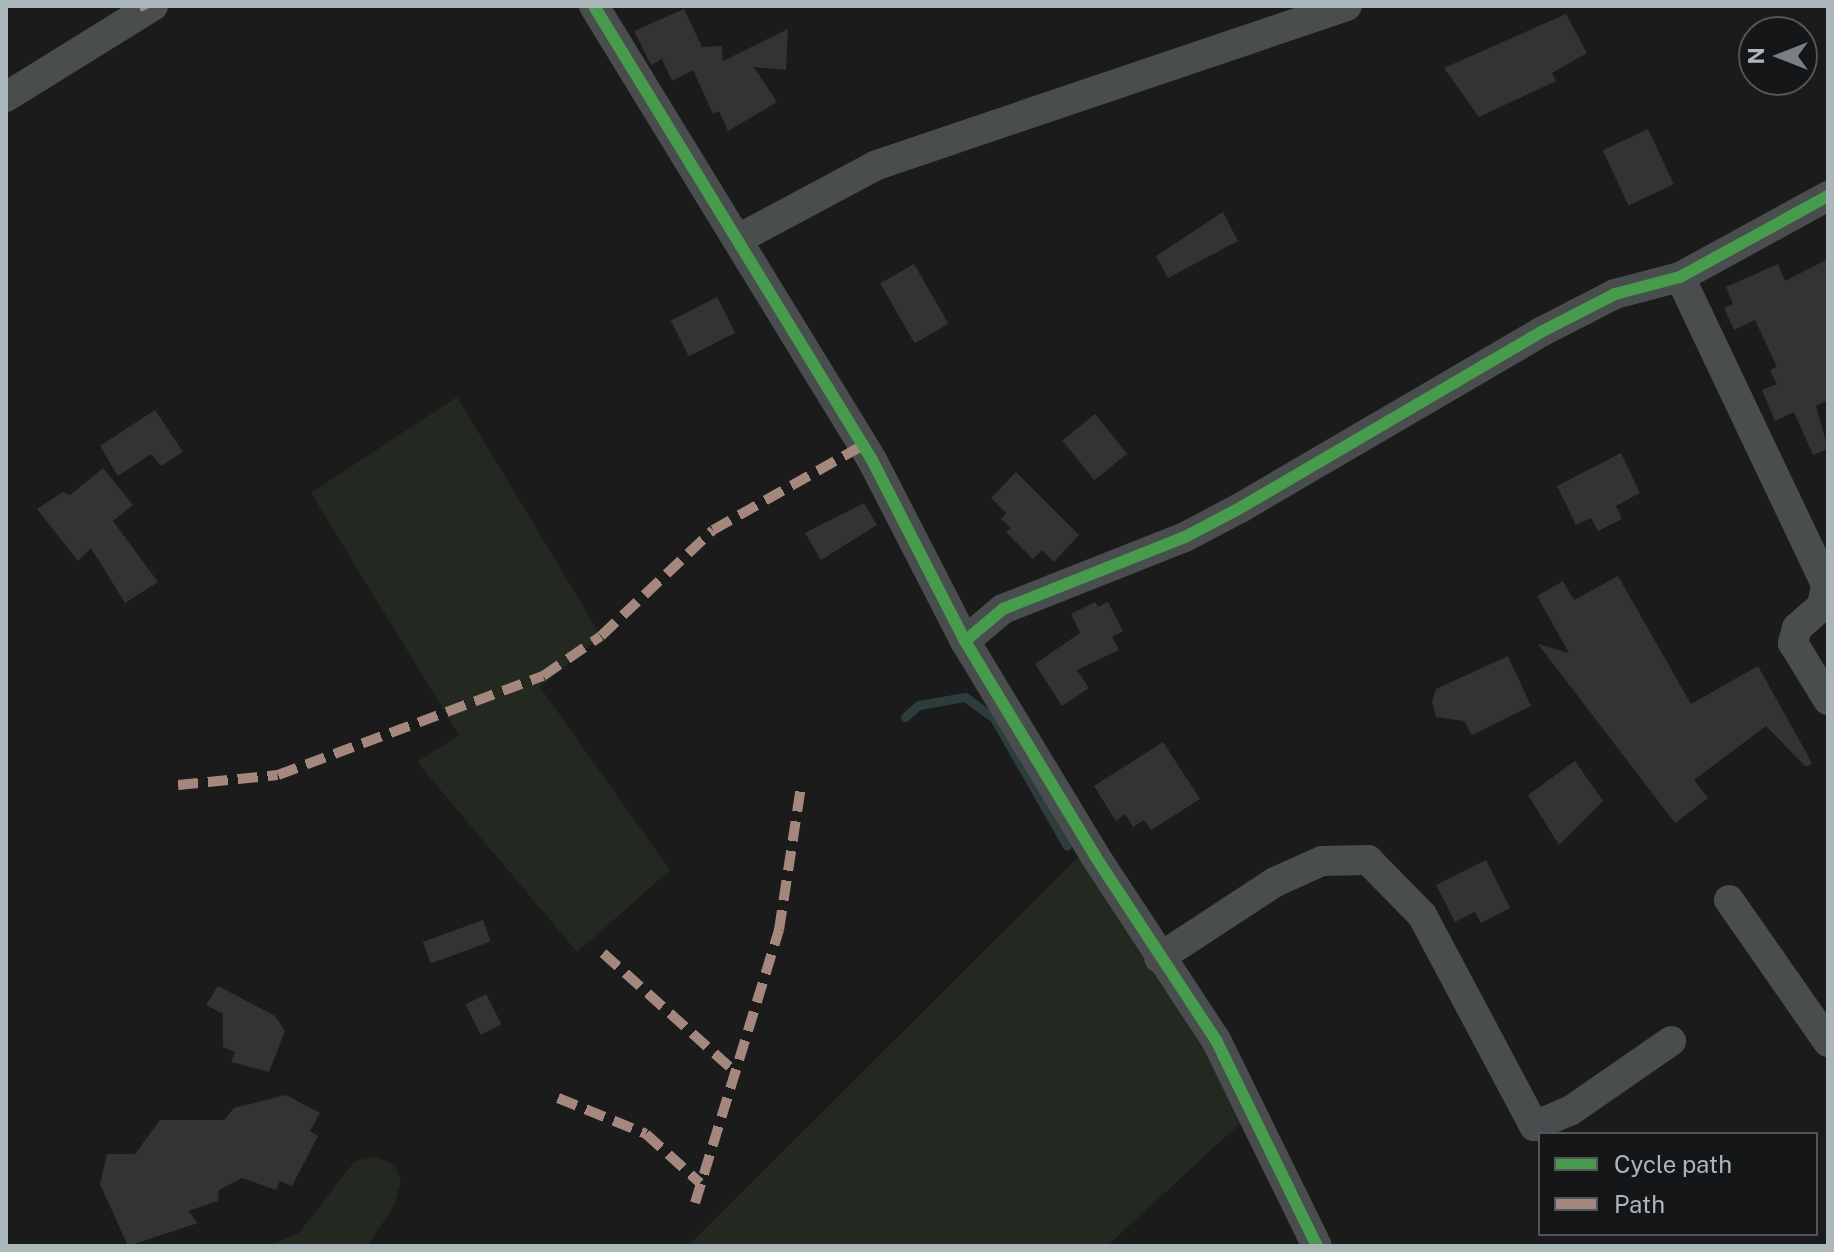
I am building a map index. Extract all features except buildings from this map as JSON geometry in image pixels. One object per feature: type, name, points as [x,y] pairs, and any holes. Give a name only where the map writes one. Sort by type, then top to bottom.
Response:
[{"type":"street","points":[[6,97],[153,6]]},
{"type":"street","points":[[594,6],[740,238],[872,460],[965,641],[1159,958],[1216,1040],[1317,1246]]},
{"type":"street","points":[[740,238],[877,165],[1347,6]]},
{"type":"street","points":[[965,641],[1003,609],[1171,543],[1240,508],[1566,319],[1624,291],[1680,277],[1828,196]]},
{"type":"street","points":[[1680,277],[1826,585],[1822,606],[1797,628],[1793,643],[1828,700]]},
{"type":"street","points":[[1159,958],[1275,882],[1322,861],[1368,860],[1422,915],[1534,1126],[1570,1111],[1671,1041]]},
{"type":"street","points":[[1729,900],[1828,1042]]},
{"type":"shaded area","points":[[457,397],[601,636],[540,687],[670,870],[577,952],[417,762],[459,735],[311,493]]},
{"type":"shaded area","points":[[1081,854],[1247,1117],[1107,1246],[688,1246]]},
{"type":"shaded area","points":[[377,1157],[395,1166],[401,1181],[394,1206],[367,1246],[268,1246],[299,1233],[355,1161]]},
{"type":"waterway","points":[[905,717],[919,705],[965,697],[994,718],[1067,846]]},
{"type":"marked path","points":[[144,6],[146,10]]},
{"type":"marked path","points":[[178,785],[278,775],[543,676],[601,636],[713,530],[863,445]]},
{"type":"marked path","points":[[695,1203],[779,930],[801,786]]},
{"type":"marked path","points":[[603,953],[734,1071]]},
{"type":"marked path","points":[[558,1098],[646,1134],[700,1183]]},
{"type":"cycle path","points":[[594,6],[872,460],[965,641],[1095,856],[1216,1040],[1317,1246]]},
{"type":"cycle path","points":[[965,641],[1003,609],[1185,537],[1541,332],[1615,294],[1680,277],[1828,196]]}]
